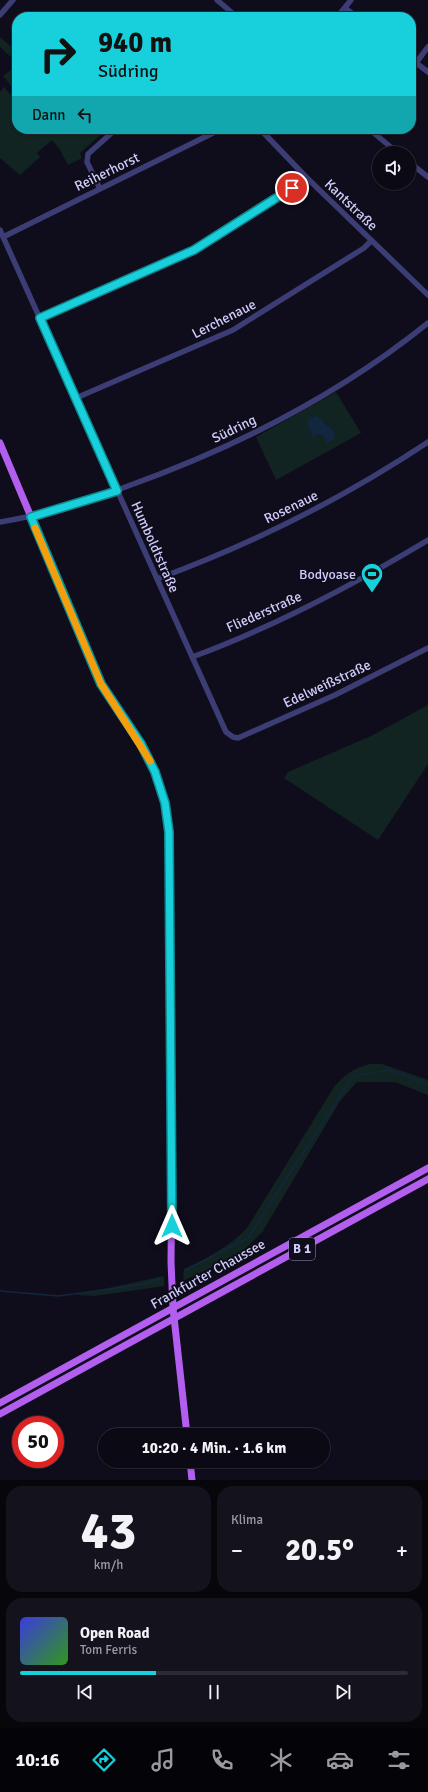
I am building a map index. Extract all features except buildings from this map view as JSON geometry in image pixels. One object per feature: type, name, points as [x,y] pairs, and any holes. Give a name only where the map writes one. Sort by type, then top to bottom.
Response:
[{"type":"main road","points":[[0,443],[101,684],[152,764],[161,788],[167,817],[169,832],[172,1169],[171,1262],[173,1308],[186,1428]]},
{"type":"main road","name":"Frankfurter Chaussee","points":[[0,1403],[428,1168]]},
{"type":"main road","name":"Frankfurter Chaussee","points":[[0,1414],[428,1179]]},
{"type":"main road","points":[[191,1468],[192,1480]]},
{"type":"street","points":[[0,15],[13,0]]},
{"type":"street","points":[[217,0],[231,12]]},
{"type":"street","points":[[341,12],[351,0]]},
{"type":"street","points":[[345,8],[350,12]]},
{"type":"street","points":[[428,47],[416,62],[428,72]]},
{"type":"street","points":[[100,189],[87,162],[87,158],[88,154],[110,134]]},
{"type":"street","name":"Reiherhorst","points":[[3,237],[211,134]]},
{"type":"street","name":"Kantstraße","points":[[265,134],[306,177],[428,295]]},
{"type":"street","points":[[375,134],[390,146]]},
{"type":"street","points":[[416,168],[428,177]]},
{"type":"street","points":[[40,318],[194,250],[292,188],[306,177]]},
{"type":"street","name":"Humboldtstraße","points":[[0,230],[226,732],[235,738]]},
{"type":"street","name":"Lerchenaue","points":[[76,398],[233,330],[304,287],[364,248],[371,241]]},
{"type":"street","name":"Südring","points":[[0,521],[31,517],[117,491],[191,462],[282,418],[346,380],[402,343],[428,323]]},
{"type":"street","name":"Rosenaue","points":[[157,579],[223,552],[293,520],[367,480],[428,442]]},
{"type":"street","name":"Fliederstraße","points":[[192,657],[298,611],[355,582],[428,540]]},
{"type":"street","name":"Edelweißstraße","points":[[235,738],[330,698],[428,648]]},
{"type":"green space","points":[[0,37],[12,48],[12,58],[0,47]]},
{"type":"green space","points":[[11,70],[12,71],[12,87],[3,76]]},
{"type":"green space","points":[[4,87],[10,94],[12,92],[12,134],[101,134],[80,153],[82,158],[68,165],[59,148],[52,140],[37,153],[40,157],[20,175],[0,158],[0,92]]},
{"type":"green space","points":[[336,392],[361,433],[276,480],[256,437]],"holes":[[[324,421],[328,426],[324,437],[318,434],[313,437]]]},
{"type":"green space","points":[[428,705],[428,764],[378,840],[284,778],[288,772],[373,735]]},
{"type":"green space","points":[[370,1064],[382,1064],[428,1080],[428,1095],[395,1082],[357,1082],[340,1101],[263,1231],[244,1250],[183,1281],[184,1269],[233,1241],[247,1228],[334,1087],[350,1072],[359,1067]]},
{"type":"green space","points":[[164,1276],[164,1286],[95,1296],[76,1295]]},
{"type":"water","points":[[316,416],[335,432],[333,440],[327,443],[324,437],[318,434],[313,438],[307,423],[310,418]]},
{"type":"waterway","points":[[186,1270],[248,1238],[353,1076],[389,1070],[428,1084]]},
{"type":"waterway","points":[[0,1291],[59,1296],[145,1284],[160,1278]]},
{"type":"slow traffic","points":[[35,528],[103,689],[141,744],[150,761]]},
{"type":"place","name":"Bodyoase","points":[[372,594]]},
{"type":"route","points":[[172,1226],[169,832],[165,803],[152,764],[141,744],[103,689],[31,517],[117,491],[40,318],[194,250],[292,188]]}]
